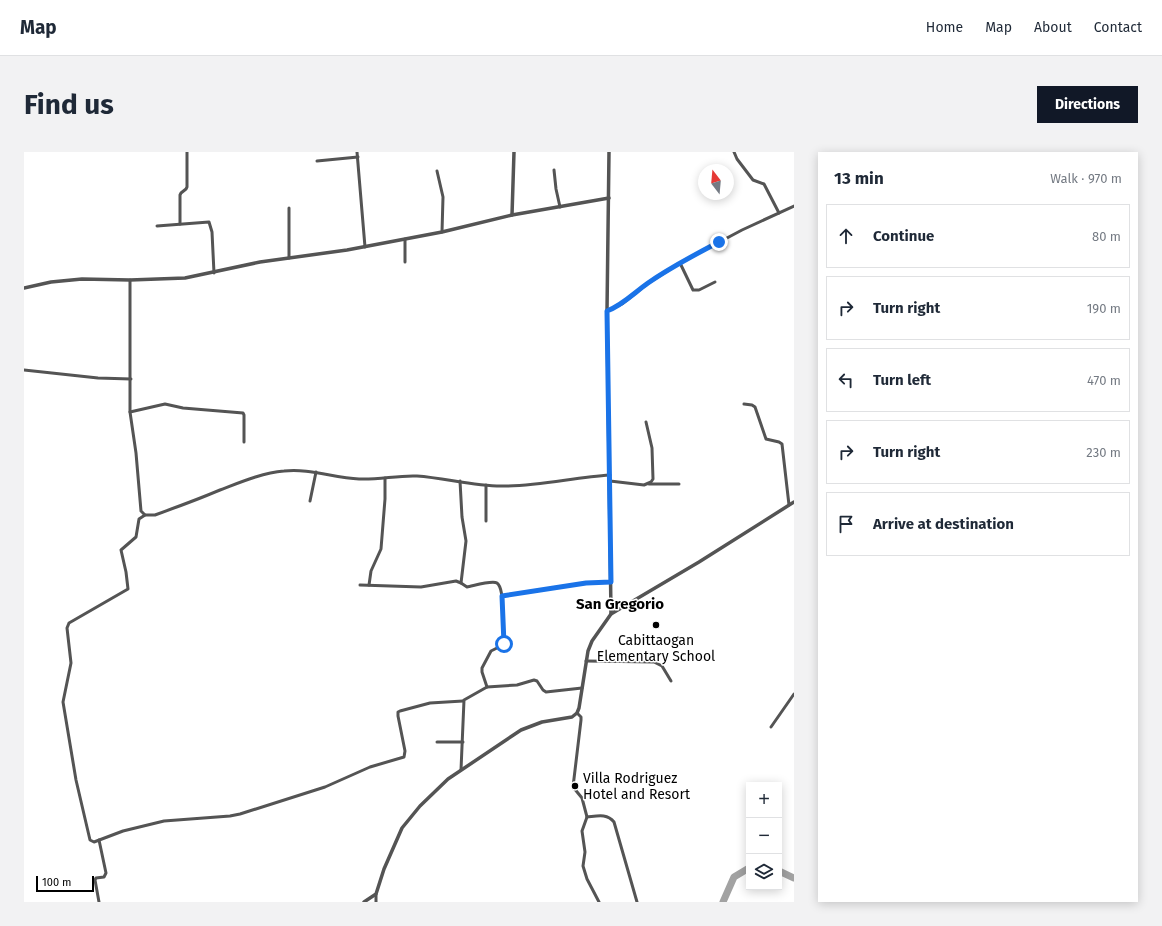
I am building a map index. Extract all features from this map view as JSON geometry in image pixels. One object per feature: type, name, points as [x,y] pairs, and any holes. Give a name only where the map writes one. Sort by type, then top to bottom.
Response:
[{"type":"street","points":[[180,224],[180,194],[187,187],[187,152]]},
{"type":"street","points":[[357,152],[365,247]]},
{"type":"street","points":[[512,215],[514,152]]},
{"type":"street","points":[[609,152],[607,311],[611,614]]},
{"type":"street","points":[[734,152],[754,181],[764,184],[779,213]]},
{"type":"street","points":[[317,161],[358,157]]},
{"type":"street","points":[[554,170],[560,207]]},
{"type":"street","points":[[437,171],[443,197],[442,232]]},
{"type":"street","points":[[24,288],[58,281],[82,279],[174,279],[214,273],[260,262],[365,247],[442,232],[512,215],[609,198]]},
{"type":"street","points":[[607,311],[622,304],[647,284],[680,263],[742,230],[794,206]]},
{"type":"street","points":[[289,208],[289,258]]},
{"type":"street","points":[[157,226],[209,222],[212,232],[214,273]]},
{"type":"street","points":[[405,239],[405,262]]},
{"type":"street","points":[[680,263],[693,290],[699,290],[715,282]]},
{"type":"street","points":[[130,280],[130,412],[136,453],[141,511],[145,515]]},
{"type":"street","points":[[24,370],[98,378],[131,379]]},
{"type":"street","points":[[130,412],[164,404],[183,408],[243,413],[244,442]]},
{"type":"street","points":[[744,404],[755,407],[766,439],[782,444],[789,505]]},
{"type":"street","points":[[646,422],[652,448],[653,479],[649,484]]},
{"type":"street","points":[[582,688],[546,692],[536,680],[517,685],[487,688],[466,698],[463,701],[430,704],[398,712],[405,751],[402,758],[370,767],[325,787],[240,814],[168,820],[123,831],[92,842],[89,838],[76,780],[74,757],[64,706],[71,663],[68,628],[69,623],[127,590],[127,579],[121,550],[136,537],[138,519],[145,515],[155,515],[264,475],[286,470],[316,472],[359,479],[414,476],[486,485],[511,486],[610,475]]},
{"type":"street","points":[[310,501],[316,472]]},
{"type":"street","points":[[369,586],[371,571],[381,549],[385,478]]},
{"type":"street","points":[[460,481],[462,517],[466,541],[461,583]]},
{"type":"street","points":[[610,481],[644,485],[679,484]]},
{"type":"street","points":[[486,485],[486,521]]},
{"type":"street","points":[[376,902],[376,894],[384,869],[402,828],[416,810],[435,791],[448,779],[521,730],[542,722],[572,717],[577,713],[588,651],[592,641],[611,614],[699,562],[794,502]]},
{"type":"street","points":[[360,585],[421,587],[456,581],[467,587],[496,582],[502,596],[504,644],[491,651],[482,668],[487,688]]},
{"type":"street","points":[[502,596],[586,583],[611,582]]},
{"type":"street","points":[[586,661],[654,662],[662,666],[672,681]]},
{"type":"street","points":[[771,727],[794,694]]},
{"type":"street","points":[[461,770],[463,701]]},
{"type":"street","points":[[577,713],[581,718],[573,786],[582,798],[587,817],[582,831],[585,852],[584,866],[587,879],[599,902]]},
{"type":"street","points":[[437,742],[463,742]]},
{"type":"street","points":[[587,817],[605,816],[614,822],[637,902]]},
{"type":"street","points":[[99,840],[106,873],[104,877],[96,878],[95,880],[99,902]]},
{"type":"street","points":[[364,902],[376,894]]},
{"type":"waterway","points":[[723,902],[734,877],[746,870]]},
{"type":"waterway","points":[[782,872],[794,878]]},
{"type":"place","name":"Cabittaogan Elementary School","points":[[656,625]]},
{"type":"place","name":"Villa Rodriguez Hotel and Resort","points":[[575,786]]},
{"type":"district","name":"San Gregorio","points":[[620,604]]},
{"type":"route","points":[[504,644],[502,596],[586,583],[611,582],[607,311],[622,304],[647,284],[680,263],[719,242]]}]
